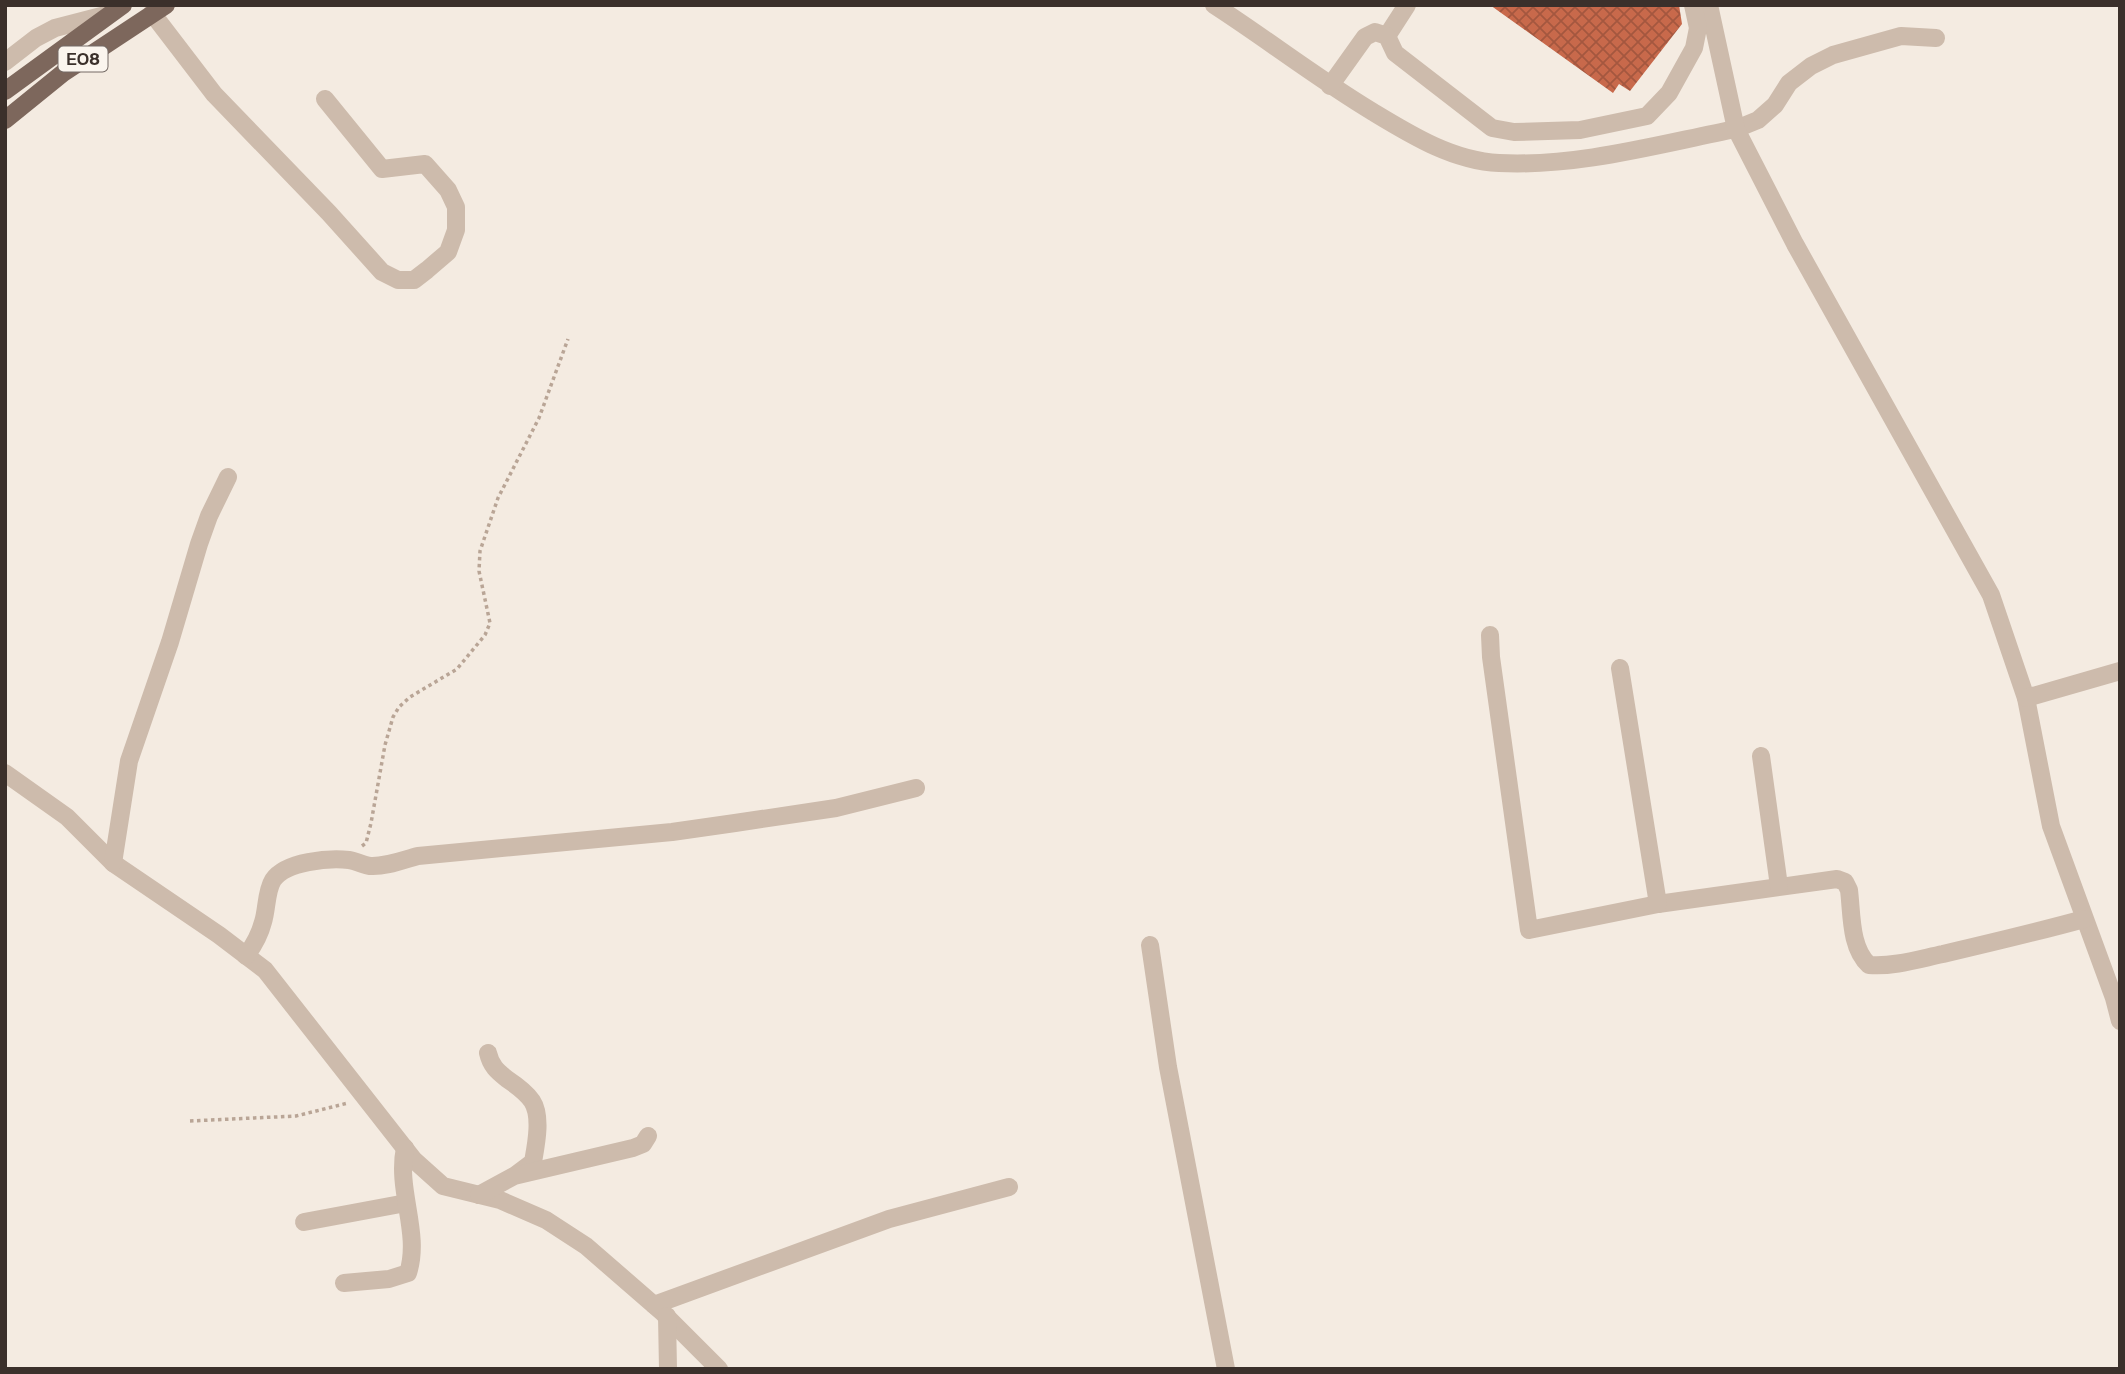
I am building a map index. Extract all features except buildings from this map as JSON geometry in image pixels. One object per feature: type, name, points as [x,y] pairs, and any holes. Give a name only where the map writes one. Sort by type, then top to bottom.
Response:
[{"type":"main road","name":"ΕΟ8","points":[[5,92],[116,9]]},
{"type":"main road","name":"ΕΟ8","points":[[5,120],[63,73],[159,9]]},
{"type":"street","points":[[1214,5],[1330,86],[1413,137],[1441,149],[1497,163],[1581,159],[1736,129],[1758,120],[1775,105],[1789,83],[1811,66],[1833,55],[1901,36],[1936,38]]},
{"type":"street","points":[[1387,36],[1407,5]]},
{"type":"street","points":[[1330,86],[1365,37],[1375,32],[1387,36],[1395,52],[1492,128],[1514,132],[1580,130],[1647,116],[1669,93],[1694,48],[1698,28],[1693,5]]},
{"type":"street","points":[[1709,5],[1736,129],[1795,244],[1991,595],[2026,698],[2051,826],[2120,1021]]},
{"type":"street","points":[[5,62],[36,38],[55,28],[116,9]]},
{"type":"street","points":[[159,9],[214,94],[382,272],[398,280],[414,280],[448,252],[456,230],[456,207],[448,190],[425,164],[382,169],[325,99]]},
{"type":"street","points":[[113,863],[129,761],[175,629],[199,544],[228,477]]},
{"type":"street","points":[[1490,635],[1490,657],[1529,930],[1658,904],[1837,879],[1845,882],[1849,890],[1857,946],[1861,958],[1868,965],[1880,966],[1920,959],[2084,919]]},
{"type":"street","points":[[1620,668],[1658,904]]},
{"type":"street","points":[[2026,698],[2120,671]]},
{"type":"street","points":[[1760,756],[1779,886]]},
{"type":"street","points":[[5,773],[67,817],[113,863],[265,970],[414,1160],[443,1186],[500,1200],[546,1220],[586,1246],[660,1310],[719,1369]]},
{"type":"street","points":[[246,956],[255,944],[263,923],[273,880],[302,863],[346,860],[379,866],[418,856],[672,832],[836,808],[916,788]]},
{"type":"street","points":[[1150,945],[1168,1068],[1226,1369]]},
{"type":"street","points":[[479,1195],[533,1162],[536,1144],[533,1102],[494,1068],[488,1053]]},
{"type":"street","points":[[514,1176],[633,1148],[643,1144],[648,1136]]},
{"type":"street","points":[[344,1283],[388,1279],[408,1273],[414,1256],[401,1167],[405,1148]]},
{"type":"street","points":[[660,1310],[889,1219],[1009,1187]]},
{"type":"street","points":[[304,1222],[406,1203]]},
{"type":"street","points":[[660,1310],[668,1369]]},
{"type":"path","points":[[346,860],[366,842],[385,745],[393,717],[399,707],[410,697],[457,669],[485,635],[490,623],[478,571],[480,551],[498,498],[539,418],[568,340]]},
{"type":"path","points":[[191,1121],[296,1116],[330,1110],[362,1095]]}]
